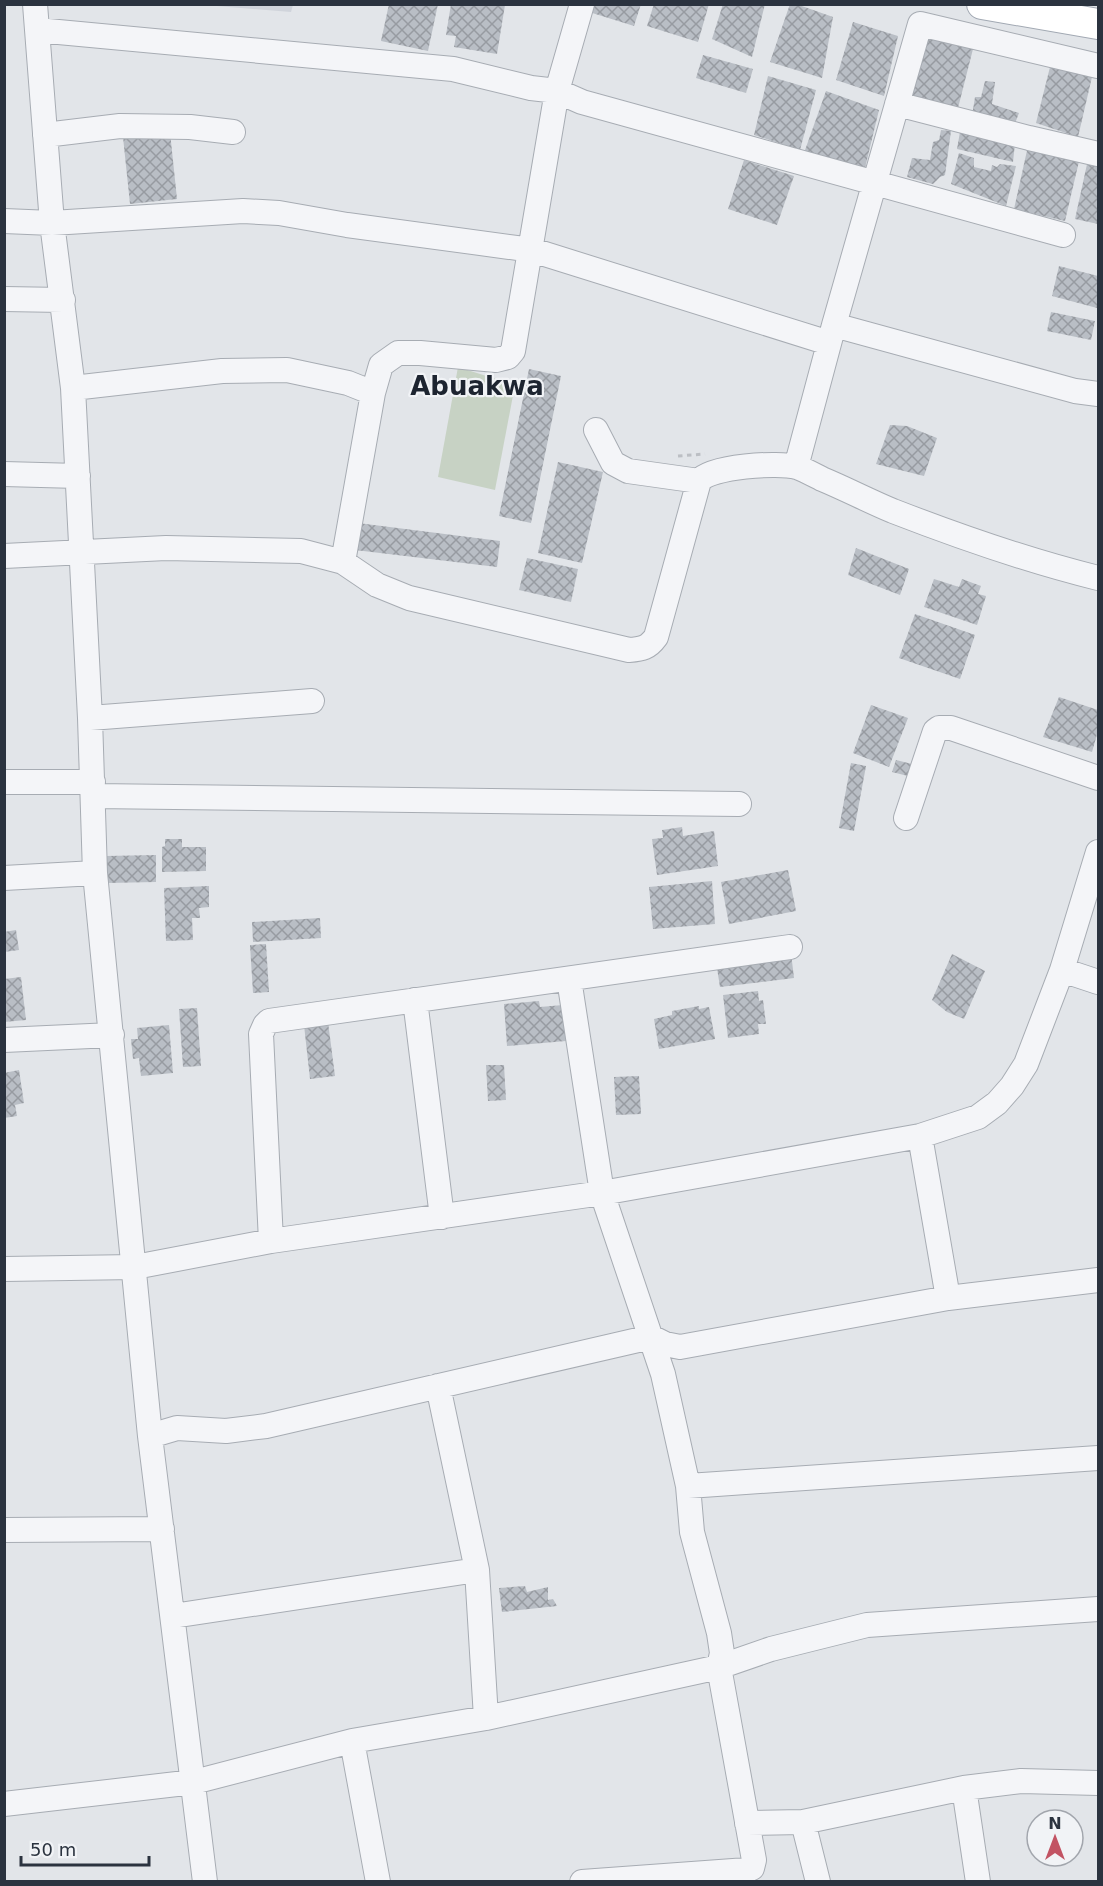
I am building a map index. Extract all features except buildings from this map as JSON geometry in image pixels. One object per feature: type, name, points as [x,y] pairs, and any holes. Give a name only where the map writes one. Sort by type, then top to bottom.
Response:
[{"type":"main road","points":[[982,4],[1098,24]]},
{"type":"street","points":[[35,4],[52,223],[73,388],[90,718],[95,873],[150,1436],[205,1881]]},
{"type":"street","points":[[344,562],[373,393],[381,365],[398,353],[420,352],[496,360],[508,357],[513,351],[532,250],[557,91],[582,4]]},
{"type":"street","points":[[796,467],[831,334],[920,24],[1098,66]]},
{"type":"street","points":[[37,30],[453,69],[531,88],[557,91],[582,102],[1063,235]]},
{"type":"street","points":[[897,104],[1098,154]]},
{"type":"street","points":[[45,135],[120,126],[190,127],[233,132]]},
{"type":"street","points":[[4,220],[52,223],[243,211],[279,213],[347,225],[532,250],[831,334],[1075,391],[1098,394]]},
{"type":"street","points":[[4,299],[63,300]]},
{"type":"street","points":[[73,388],[222,370],[287,370],[348,383],[373,393]]},
{"type":"street","points":[[596,430],[613,463],[628,471],[699,481]]},
{"type":"street","points":[[4,556],[166,548],[301,551],[344,562],[377,585],[409,598],[628,650],[641,649],[650,647],[656,637],[699,481],[708,474],[742,467],[796,467],[892,510],[1068,571],[1098,578]]},
{"type":"street","points":[[4,474],[78,476]]},
{"type":"street","points":[[90,718],[312,701]]},
{"type":"street","points":[[906,818],[935,732],[939,728],[951,728],[1098,778]]},
{"type":"street","points":[[4,782],[93,789],[739,804]]},
{"type":"street","points":[[4,1269],[135,1267],[271,1241],[602,1193],[920,1136],[978,1117],[997,1103],[1012,1086],[1026,1064],[1062,970],[1098,852]]},
{"type":"street","points":[[4,878],[95,873]]},
{"type":"street","points":[[271,1241],[261,1034],[264,1025],[269,1020],[790,947]]},
{"type":"street","points":[[1062,970],[1098,982]]},
{"type":"street","points":[[569,979],[602,1193],[663,1374],[688,1486],[692,1532],[719,1633],[722,1653],[719,1667],[754,1860],[752,1868],[747,1870],[582,1881]]},
{"type":"street","points":[[415,1000],[442,1217]]},
{"type":"street","points":[[4,1040],[112,1035]]},
{"type":"street","points":[[920,1136],[948,1298]]},
{"type":"street","points":[[150,1436],[177,1428],[226,1431],[266,1426],[651,1337],[665,1344],[680,1347],[948,1298],[1098,1280]]},
{"type":"street","points":[[438,1386],[477,1570],[486,1718]]},
{"type":"street","points":[[688,1486],[1098,1458]]},
{"type":"street","points":[[4,1530],[162,1529]]},
{"type":"street","points":[[173,1616],[477,1570]]},
{"type":"street","points":[[4,1804],[194,1782],[352,1741],[486,1718],[719,1667],[771,1648],[867,1625],[1098,1609]]},
{"type":"street","points":[[352,1741],[378,1881]]},
{"type":"street","points":[[747,1823],[803,1822],[964,1788],[1022,1781],[1098,1783]]},
{"type":"street","points":[[964,1788],[978,1881]]},
{"type":"street","points":[[803,1822],[818,1881]]},
{"type":"shaded area","points":[[205,5],[293,5],[291,12]]},
{"type":"green space","points":[[458,367],[515,385],[495,490],[438,477]]},
{"type":"district","name":"Abuakwa","points":[[477,386]]}]
